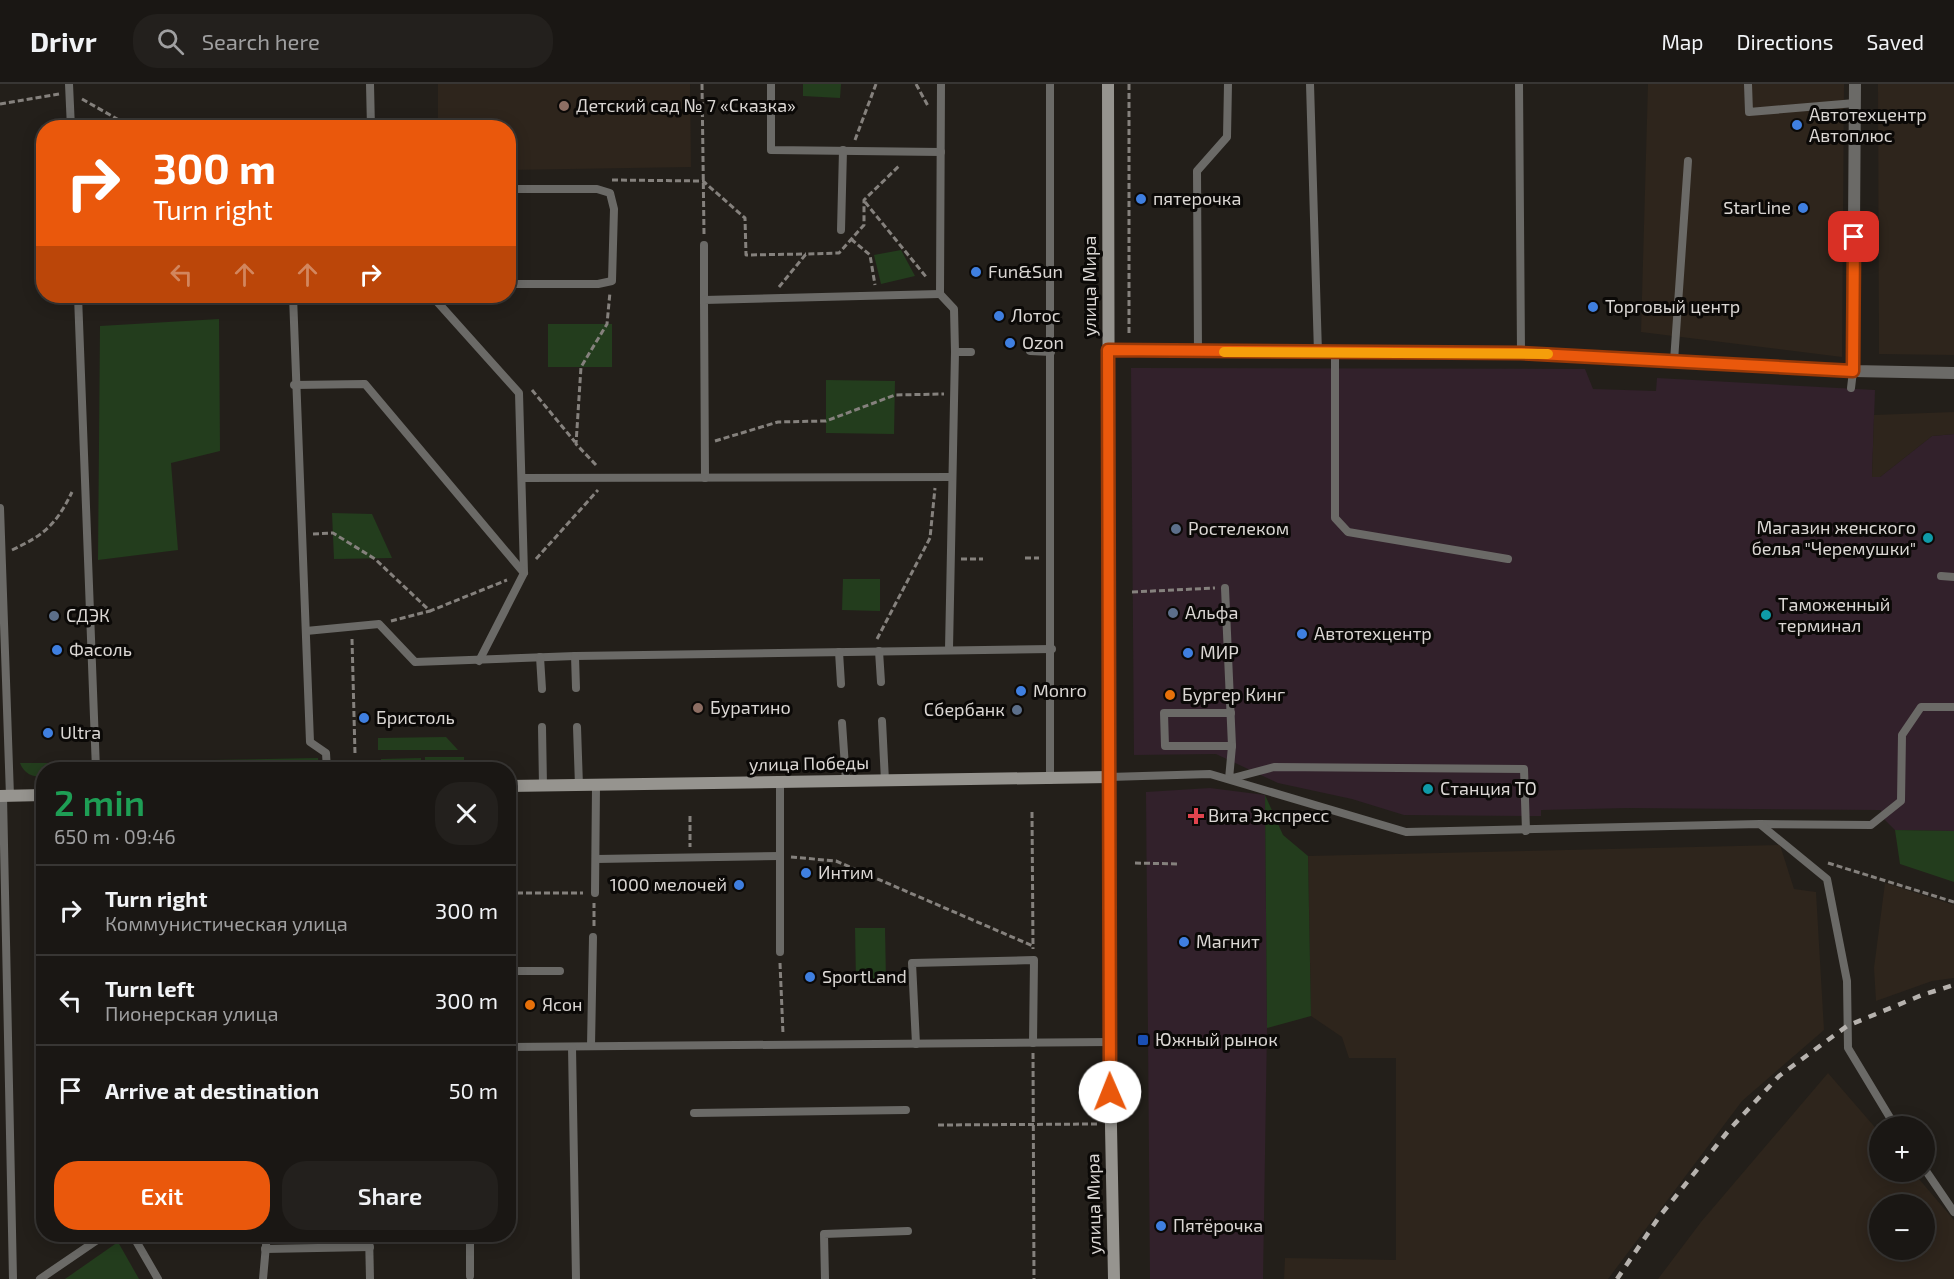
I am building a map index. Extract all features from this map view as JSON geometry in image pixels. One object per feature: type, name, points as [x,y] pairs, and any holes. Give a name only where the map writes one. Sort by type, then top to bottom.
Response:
[{"type":"main road","name":"улица Мира","points":[[1108,84],[1110,1042],[1114,1279]]},
{"type":"main road","name":"улица Победы","points":[[516,786],[1050,780],[1109,777]]},
{"type":"main road","points":[[4,796],[36,795]]},
{"type":"street","points":[[1853,371],[1855,84]]},
{"type":"street","points":[[1108,350],[1521,353],[1853,371],[1954,373]]},
{"type":"lane","points":[[370,84],[371,120]]},
{"type":"lane","points":[[771,84],[771,150],[941,152]]},
{"type":"lane","points":[[941,84],[940,294],[954,309],[955,352],[949,649]]},
{"type":"lane","points":[[1050,84],[1052,352],[1050,780]]},
{"type":"lane","points":[[1198,352],[1197,171],[1227,137],[1227,84]]},
{"type":"lane","points":[[1310,84],[1318,353]]},
{"type":"lane","points":[[1519,84],[1521,353]]},
{"type":"lane","points":[[1748,84],[1749,112],[1855,103]]},
{"type":"lane","points":[[70,88],[71,120]]},
{"type":"lane","points":[[841,230],[847,150]]},
{"type":"lane","points":[[1674,361],[1688,161]]},
{"type":"lane","points":[[516,189],[597,189],[610,193],[614,209],[612,281],[598,284],[516,284]]},
{"type":"lane","points":[[704,245],[705,478]]},
{"type":"lane","points":[[704,300],[940,294]]},
{"type":"lane","points":[[78,303],[96,762]]},
{"type":"lane","points":[[293,303],[294,385],[310,742],[326,753],[327,762]]},
{"type":"lane","points":[[438,303],[519,393],[524,573],[479,661]]},
{"type":"lane","points":[[1030,351],[1052,352]]},
{"type":"lane","points":[[955,352],[970,352]]},
{"type":"lane","points":[[1335,353],[1335,518],[1348,532],[1508,559]]},
{"type":"lane","points":[[1851,388],[1853,371]]},
{"type":"lane","points":[[294,385],[365,384],[524,573]]},
{"type":"lane","points":[[522,478],[952,477]]},
{"type":"lane","points":[[0,508],[4,796],[4,1044],[10,1118],[14,1279]]},
{"type":"lane","points":[[1941,576],[1954,577]]},
{"type":"lane","points":[[1226,588],[1232,746],[1230,779]]},
{"type":"lane","points":[[306,631],[379,624],[415,662],[575,656],[1052,649]]},
{"type":"lane","points":[[875,651],[880,682]]},
{"type":"lane","points":[[839,652],[841,684]]},
{"type":"lane","points":[[575,656],[576,688]]},
{"type":"lane","points":[[540,657],[542,689]]},
{"type":"lane","points":[[1109,777],[1210,774],[1406,832],[1760,824],[1871,825],[1901,801],[1902,735],[1921,706],[1954,707]]},
{"type":"lane","points":[[1231,713],[1164,713],[1165,746],[1232,746]]},
{"type":"lane","points":[[882,721],[885,781]]},
{"type":"lane","points":[[842,723],[846,781]]},
{"type":"lane","points":[[542,727],[543,786]]},
{"type":"lane","points":[[577,727],[579,786]]},
{"type":"lane","points":[[1230,779],[1274,766],[1524,769],[1526,831]]},
{"type":"lane","points":[[780,782],[780,952]]},
{"type":"lane","points":[[595,893],[596,786]]},
{"type":"lane","points":[[1760,824],[1827,879],[1846,981],[1848,1048],[1889,1116]]},
{"type":"lane","points":[[596,859],[780,856]]},
{"type":"lane","points":[[591,1046],[593,937]]},
{"type":"lane","points":[[916,1044],[912,963],[1034,960],[1033,1043]]},
{"type":"lane","points":[[516,971],[560,971]]},
{"type":"lane","points":[[516,1047],[1110,1042]]},
{"type":"lane","points":[[572,1047],[576,1279]]},
{"type":"lane","points":[[694,1113],[906,1110]]},
{"type":"lane","points":[[0,1118],[10,1118]]},
{"type":"lane","points":[[1934,1182],[1954,1212]]},
{"type":"lane","points":[[825,1279],[824,1234],[908,1231]]},
{"type":"lane","points":[[40,1279],[94,1242]]},
{"type":"lane","points":[[137,1242],[158,1279]]},
{"type":"lane","points":[[263,1279],[266,1242]]},
{"type":"lane","points":[[370,1242],[370,1279]]},
{"type":"lane","points":[[470,1242],[470,1276]]},
{"type":"lane","points":[[265,1249],[370,1247]]},
{"type":"path","points":[[702,84],[704,245]]},
{"type":"path","points":[[847,150],[876,84]]},
{"type":"path","points":[[1129,84],[1129,333]]},
{"type":"path","points":[[0,104],[70,88],[120,120]]},
{"type":"path","points":[[600,180],[703,181],[745,218],[746,255],[806,254]]},
{"type":"path","points":[[864,200],[940,294]]},
{"type":"path","points":[[851,239],[870,255],[877,297]]},
{"type":"path","points":[[576,444],[581,367],[607,324],[612,281]]},
{"type":"path","points":[[379,624],[430,611],[524,573],[608,478],[576,444],[531,388]]},
{"type":"path","points":[[704,443],[778,422],[826,422],[895,395],[954,393]]},
{"type":"path","points":[[1,556],[39,537],[53,526],[84,466]]},
{"type":"path","points":[[875,651],[930,538],[936,477]]},
{"type":"path","points":[[302,535],[333,533],[375,559],[430,611]]},
{"type":"path","points":[[950,559],[983,559]]},
{"type":"path","points":[[1132,592],[1226,588]]},
{"type":"path","points":[[352,628],[355,754]]},
{"type":"path","points":[[1032,812],[1034,960]]},
{"type":"path","points":[[690,816],[691,858]]},
{"type":"path","points":[[780,856],[836,861],[1033,946]]},
{"type":"path","points":[[1817,860],[1954,902]]},
{"type":"path","points":[[1135,863],[1180,864]]},
{"type":"path","points":[[516,893],[595,893]]},
{"type":"path","points":[[594,907],[594,920]]},
{"type":"path","points":[[780,952],[783,1045]]},
{"type":"path","points":[[1033,1043],[1034,1279]]},
{"type":"path","points":[[939,1125],[1111,1124]]},
{"type":"shaded area","name":"Детский сад № 7 «Сказка»","points":[[438,84],[690,84],[691,167],[516,170],[516,120],[438,120]]},
{"type":"shaded area","points":[[1648,84],[1844,84],[1842,357],[1641,332]]},
{"type":"shaded area","points":[[1878,84],[1954,84],[1954,355],[1879,354]]},
{"type":"shaded area","points":[[1131,368],[1585,369],[1593,389],[1656,391],[1657,378],[1875,390],[1872,477],[1880,477],[1932,436],[1954,434],[1954,831],[1895,830],[1882,817],[1881,810],[1628,808],[1541,810],[1541,816],[1404,815],[1352,799],[1278,783],[1216,754],[1134,755]]},
{"type":"shaded area","points":[[1954,412],[1954,434],[1932,436],[1880,477],[1872,477],[1874,415]]},
{"type":"shaded area","points":[[1210,788],[1265,795],[1267,1028],[1263,1279],[1150,1279],[1146,792]]},
{"type":"shaded area","points":[[1780,845],[1794,889],[1816,892],[1824,1030],[1742,1101],[1608,1279],[1284,1279],[1285,1258],[1396,1260],[1396,1058],[1349,1058],[1342,1037],[1311,1016],[1308,856]]},
{"type":"shaded area","points":[[1885,883],[1954,905],[1954,978],[1932,981],[1876,1001],[1874,968]]},
{"type":"shaded area","points":[[1828,1073],[1869,1120],[1869,1182],[1922,1182],[1932,1194],[1869,1194],[1869,1260],[1935,1260],[1935,1198],[1954,1220],[1954,1279],[1658,1279],[1701,1222]]},
{"type":"green space","points":[[803,84],[841,84],[840,98],[803,96]]},
{"type":"green space","points":[[901,250],[915,276],[881,284],[874,255]]},
{"type":"green space","points":[[219,319],[220,451],[171,463],[178,550],[98,560],[100,326]]},
{"type":"green space","points":[[548,324],[612,324],[612,367],[548,367]]},
{"type":"green space","points":[[826,380],[895,381],[894,434],[826,433]]},
{"type":"green space","points":[[332,513],[372,514],[392,558],[334,559]]},
{"type":"green space","points":[[843,579],[880,579],[880,611],[842,610]]},
{"type":"green space","points":[[446,737],[458,750],[378,750],[378,738]]},
{"type":"green space","points":[[425,757],[464,757],[464,762],[425,762]]},
{"type":"green space","points":[[318,758],[318,762],[212,762],[212,760]]},
{"type":"green space","points":[[421,758],[421,762],[381,762],[381,759]]},
{"type":"green space","points":[[206,760],[206,762],[102,762]]},
{"type":"green space","points":[[20,763],[36,763],[36,776],[24,770]]},
{"type":"green space","points":[[1265,795],[1283,835],[1308,856],[1311,1016],[1267,1028]]},
{"type":"green space","points":[[1895,830],[1954,831],[1954,882],[1900,864]]},
{"type":"green space","points":[[855,928],[885,928],[886,980],[856,981]]},
{"type":"green space","points":[[118,1242],[139,1279],[65,1279]]},
{"type":"railway","points":[[1617,1279],[1659,1217],[1729,1130],[1779,1076],[1847,1026],[1922,995],[1954,985]]},
{"type":"slow traffic","points":[[1224,352],[1548,354]]},
{"type":"place","name":"Детский сад № 7 «Сказка»","points":[[564,106]]},
{"type":"place","name":"Автотехцентр Автоплюс","points":[[1797,125]]},
{"type":"place","name":"пятерочка","points":[[1141,199]]},
{"type":"place","name":"StarLine","points":[[1803,208]]},
{"type":"place","name":"Fun&Sun","points":[[976,272]]},
{"type":"place","name":"Торговый центр","points":[[1593,307]]},
{"type":"place","name":"Лотос","points":[[999,316]]},
{"type":"place","name":"Ozon","points":[[1010,343]]},
{"type":"place","name":"Ростелеком","points":[[1176,529]]},
{"type":"place","name":"Магазин женского белья \"Черемушки\"","points":[[1928,538]]},
{"type":"place","name":"Альфа","points":[[1173,613]]},
{"type":"place","name":"Таможенный терминал","points":[[1766,615]]},
{"type":"place","name":"СДЭК","points":[[54,616]]},
{"type":"place","name":"Автотехцентр","points":[[1302,634]]},
{"type":"place","name":"Фасоль","points":[[57,650]]},
{"type":"place","name":"МИР","points":[[1188,653]]},
{"type":"place","name":"Monro","points":[[1021,691]]},
{"type":"place","name":"Бургер Кинг","points":[[1170,695]]},
{"type":"place","name":"Буратино","points":[[698,708]]},
{"type":"place","name":"Сбербанк","points":[[1017,710]]},
{"type":"place","name":"Бристоль","points":[[364,718]]},
{"type":"place","name":"Ultra","points":[[48,733]]},
{"type":"place","name":"Станция ТО","points":[[1428,789]]},
{"type":"place","name":"Вита Экспресс","points":[[1196,816]]},
{"type":"place","name":"Интим","points":[[806,873]]},
{"type":"place","name":"1000 мелочей","points":[[739,885]]},
{"type":"place","name":"Магнит","points":[[1184,942]]},
{"type":"place","name":"SportLand","points":[[810,977]]},
{"type":"place","name":"Ясон","points":[[530,1005]]},
{"type":"place","name":"Южный рынок","points":[[1143,1040]]},
{"type":"place","name":"Пятёрочка","points":[[1161,1226]]},
{"type":"route","points":[[1110,1092],[1108,350],[1521,353],[1853,371],[1854,237]]}]
